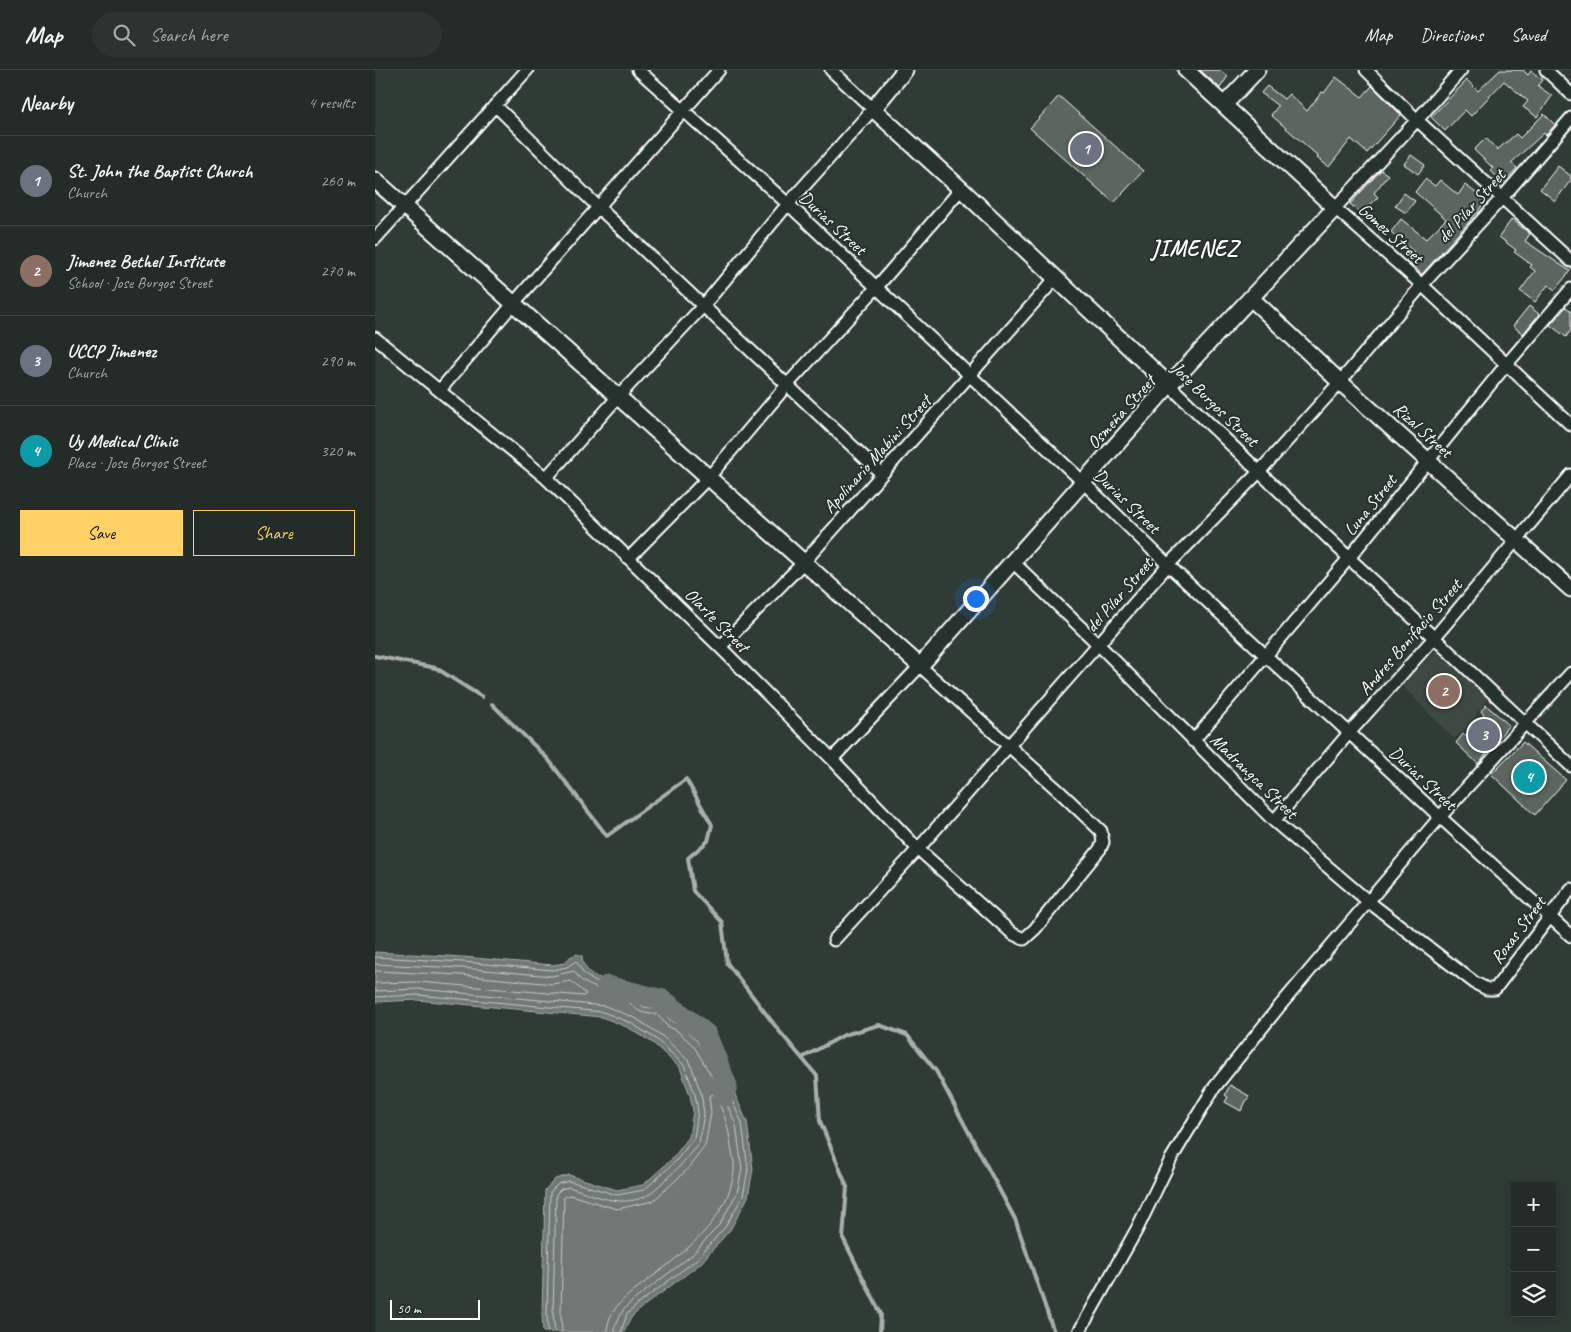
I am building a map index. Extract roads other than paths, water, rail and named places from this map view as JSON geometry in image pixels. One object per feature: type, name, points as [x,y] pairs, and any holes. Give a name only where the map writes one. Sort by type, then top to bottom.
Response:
[{"type":"street","points":[[375,240],[527,70]]},
{"type":"street","name":"Durias Street","points":[[637,70],[788,204],[1265,656],[1571,936]]},
{"type":"street","points":[[440,390],[719,70]]},
{"type":"street","name":"Jose Burgos Street","points":[[831,70],[961,189],[1055,280],[1169,385],[1349,558],[1571,766]]},
{"type":"street","points":[[546,478],[704,305],[788,204],[873,109],[905,70]]},
{"type":"street","name":"Gomez Street","points":[[1187,70],[1571,424]]},
{"type":"street","points":[[1224,105],[1257,70]]},
{"type":"street","points":[[1366,70],[1417,120],[1571,261]]},
{"type":"street","name":"Osmeña Street","points":[[832,759],[920,666],[1169,385],[1252,299],[1461,70]]},
{"type":"street","points":[[1546,70],[1571,94]]},
{"type":"street","points":[[495,106],[598,207],[882,474]]},
{"type":"street","name":"del Pilar Street","points":[[834,940],[918,849],[1168,565],[1259,472],[1340,382],[1422,285],[1503,198],[1571,118]]},
{"type":"street","points":[[375,180],[1008,746]]},
{"type":"street","points":[[629,558],[708,478],[787,385],[876,288],[961,189]]},
{"type":"street","name":"Apolinario Mabini Street","points":[[720,647],[804,562],[1055,280]]},
{"type":"street","name":"Luna Street","points":[[1193,741],[1349,558],[1506,365],[1571,289]]},
{"type":"street","name":"Rizal Street","points":[[1252,299],[1340,382],[1571,589]]},
{"type":"street","name":"Olarte Street","points":[[375,338],[546,478],[720,647],[832,759],[918,849],[1013,934],[1024,939],[1035,930],[1099,849],[1103,842],[1103,835],[1094,824],[1008,746]]},
{"type":"street","name":"Andres Bonifacio Street","points":[[1274,821],[1434,638],[1571,475]]},
{"type":"street","name":"Madrangca Street","points":[[1013,562],[1099,645],[1274,821],[1369,902],[1475,983],[1491,990]]},
{"type":"street","points":[[1079,1332],[1137,1229],[1171,1159],[1214,1088],[1278,1008],[1439,817],[1571,673]]},
{"type":"street","name":"Roxas Street","points":[[1491,990],[1495,989],[1571,889]]},
{"type":"water","points":[[375,952],[553,965],[565,963],[570,957],[577,954],[582,956],[583,963],[588,971],[596,977],[628,988],[645,1002],[661,1003],[675,1018],[681,1019],[701,1037],[733,1090],[747,1122],[753,1169],[748,1197],[730,1230],[700,1264],[641,1308],[631,1318],[624,1332],[543,1332],[545,1190],[555,1179],[569,1175],[617,1190],[643,1185],[673,1158],[689,1137],[693,1111],[690,1095],[680,1068],[653,1043],[629,1028],[602,1017],[417,1000],[375,1002]]},
{"type":"waterway","points":[[375,656],[436,668],[482,697]]},
{"type":"waterway","points":[[492,704],[548,759],[607,836],[686,779],[712,825],[708,841],[688,858],[693,891],[722,922],[727,963],[780,1032],[817,1076],[820,1121],[847,1187],[843,1238],[881,1314],[880,1332]]},
{"type":"waterway","points":[[607,986],[663,1000],[706,1034],[727,1086],[724,1096]]},
{"type":"waterway","points":[[802,1058],[844,1035],[879,1025],[907,1035],[936,1071],[1015,1219],[1054,1332]]},
{"type":"place","name":"St. John the Baptist Church","points":[[1086,149]]},
{"type":"place","name":"Jimenez Bethel Institute","points":[[1444,691]]},
{"type":"place","name":"UCCP Jimenez","points":[[1484,735]]},
{"type":"place","name":"Uy Medical Clinic","points":[[1529,777]]},
{"type":"district","name":"JIMENEZ","points":[[1195,248]]}]
